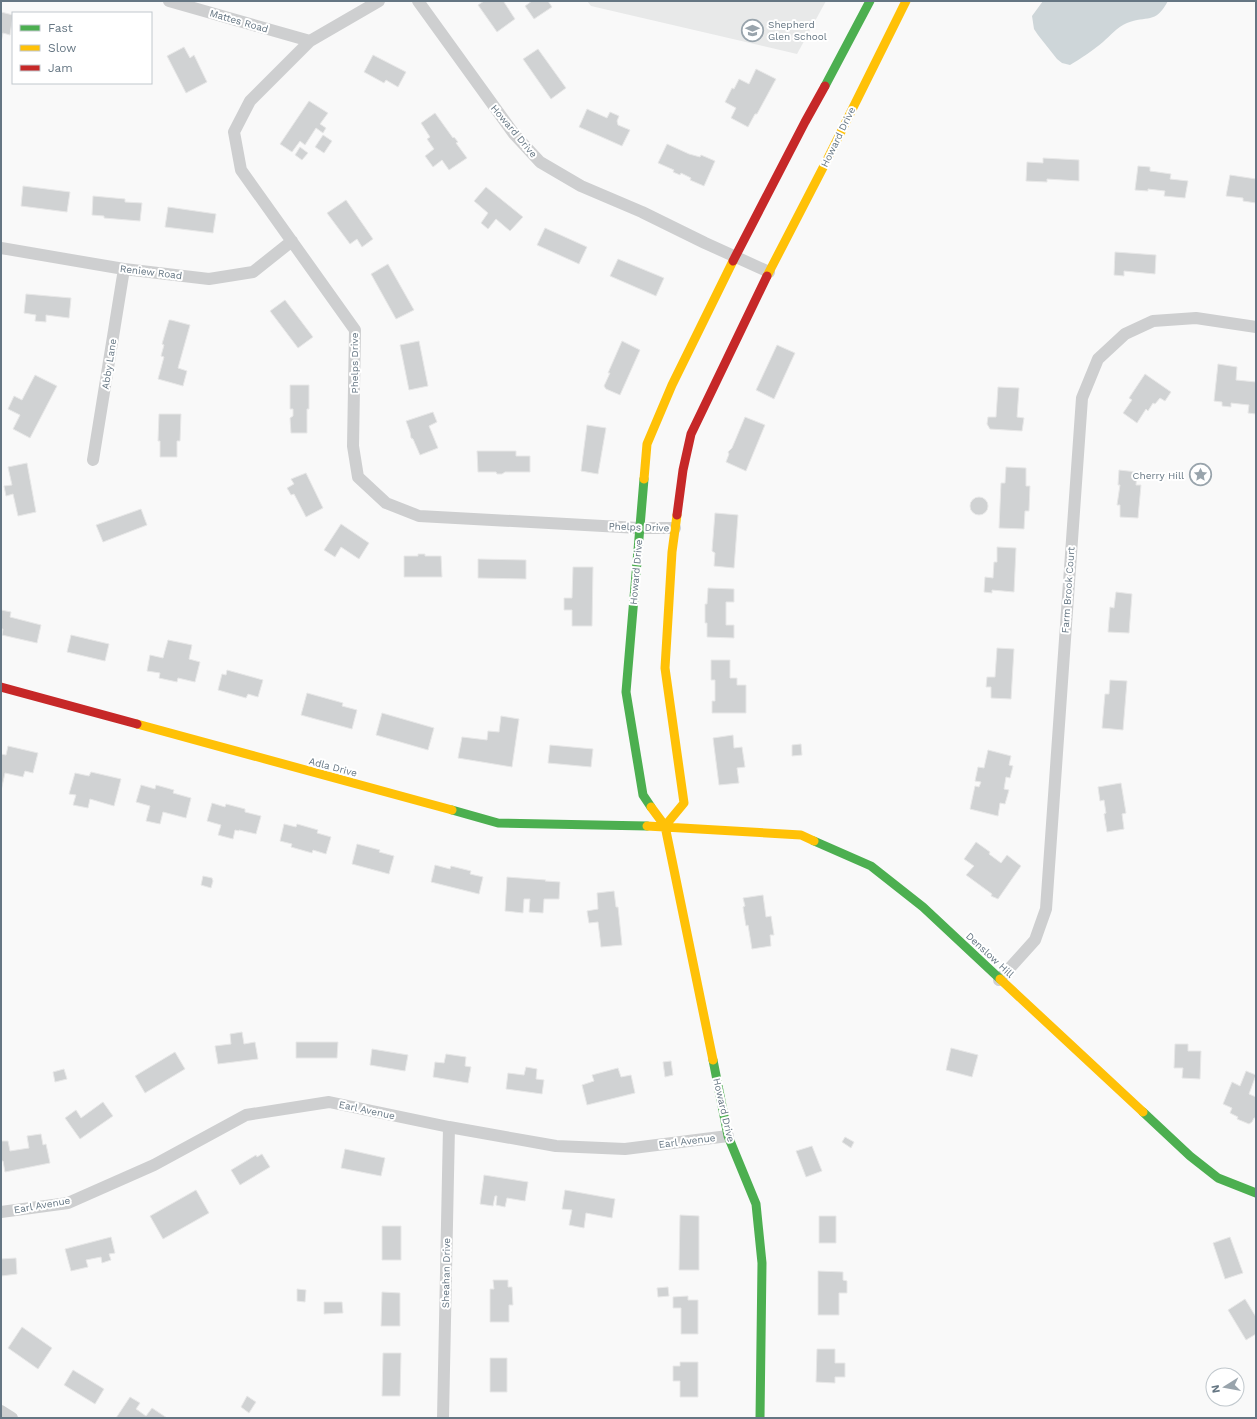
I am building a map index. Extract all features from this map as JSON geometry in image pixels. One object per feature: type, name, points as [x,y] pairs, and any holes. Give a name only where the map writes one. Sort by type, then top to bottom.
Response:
[{"type":"street","name":"Mattes Road","points":[[169,1],[310,41]]},
{"type":"street","name":"Phelps Drive","points":[[379,1],[310,41],[250,100],[234,132],[241,170],[355,330],[353,446],[358,477],[386,503],[419,516],[639,528],[675,528]]},
{"type":"street","name":"Howard Drive","points":[[418,1],[514,134],[540,162],[581,186],[642,212],[769,272]]},
{"type":"street","name":"Howard Drive","points":[[760,1418],[762,1263],[756,1204],[728,1136],[665,826],[643,795],[626,692],[647,444],[672,384],[735,257],[870,1]]},
{"type":"street","name":"Howard Drive","points":[[665,826],[684,803],[665,668],[672,552],[683,470],[691,434],[769,272],[828,158],[906,1]]},
{"type":"street","name":"Reniew Road","points":[[1,248],[124,269],[209,279],[252,272],[292,241]]},
{"type":"street","name":"Abby Lane","points":[[93,460],[124,269]]},
{"type":"street","name":"Farm Brook Court","points":[[999,980],[1035,940],[1046,909],[1082,398],[1098,358],[1125,334],[1153,321],[1196,318],[1256,327]]},
{"type":"street","name":"Adla Drive","points":[[1,687],[498,823],[665,826]]},
{"type":"street","name":"Denslow Hill","points":[[665,826],[801,835],[871,866],[923,907],[999,980],[1190,1156],[1218,1178],[1256,1194]]},
{"type":"street","name":"Earl Avenue","points":[[1,1212],[68,1203],[154,1165],[246,1115],[329,1102],[449,1127],[556,1146],[625,1149],[728,1136]]},
{"type":"street","name":"Sheahan Drive","points":[[443,1418],[449,1127]]},
{"type":"street","points":[[1,1411],[12,1418]]},
{"type":"shaded area","name":"Shepherd Glen School","points":[[587,1],[826,1],[797,54],[591,6]]},
{"type":"shaded area","points":[[1043,1],[1168,1],[1163,9],[1155,16],[1123,25],[1096,48],[1070,65],[1062,63],[1057,59],[1034,29],[1032,16]]},
{"type":"building","points":[[484,1],[506,1],[504,2],[515,19],[497,32],[478,5]]},
{"type":"building","points":[[532,1],[548,1],[552,7],[534,19],[525,6]]},
{"type":"building","points":[[1,12],[12,15],[12,22],[10,35],[3,33],[1,42]]},
{"type":"building","points":[[184,47],[190,58],[194,55],[207,82],[186,93],[167,56]]},
{"type":"building","points":[[538,49],[566,88],[551,99],[523,59]]},
{"type":"building","points":[[373,55],[406,72],[398,87],[386,80],[384,83],[364,72]]},
{"type":"building","points":[[756,69],[776,79],[757,114],[755,114],[748,127],[731,118],[736,108],[725,102],[732,88],[734,89],[739,79],[749,84]]},
{"type":"building","points":[[309,101],[328,113],[320,124],[326,128],[323,133],[316,128],[305,145],[300,141],[292,152],[280,144]]},
{"type":"building","points":[[587,109],[607,118],[610,112],[619,116],[617,121],[618,125],[630,130],[622,146],[579,127]]},
{"type":"building","points":[[435,113],[453,138],[454,137],[458,142],[456,143],[467,158],[449,170],[442,160],[433,167],[425,156],[434,149],[427,139],[430,137],[421,123]]},
{"type":"building","points":[[323,135],[332,141],[324,153],[315,147]]},
{"type":"building","points":[[667,144],[689,154],[700,157],[701,155],[715,161],[704,186],[690,180],[691,178],[681,173],[680,175],[673,172],[674,170],[658,163]]},
{"type":"building","points":[[300,147],[308,153],[302,160],[295,155]]},
{"type":"building","points":[[1043,158],[1079,160],[1079,181],[1047,179],[1047,182],[1026,181],[1027,162],[1043,163]]},
{"type":"building","points":[[1138,166],[1150,167],[1150,171],[1171,174],[1170,179],[1188,181],[1185,198],[1164,196],[1165,191],[1148,189],[1148,191],[1135,190]]},
{"type":"building","points":[[1230,175],[1256,179],[1256,203],[1243,201],[1243,198],[1226,196]]},
{"type":"building","points":[[23,186],[70,192],[67,212],[21,206]]},
{"type":"building","points":[[486,187],[523,217],[510,231],[496,219],[488,229],[481,223],[488,213],[474,201]]},
{"type":"building","points":[[93,196],[125,199],[125,202],[142,203],[140,221],[104,218],[104,216],[92,215]]},
{"type":"building","points":[[346,200],[373,239],[362,247],[357,239],[350,244],[327,213]]},
{"type":"building","points":[[168,207],[216,214],[213,233],[165,227]]},
{"type":"building","points":[[545,228],[587,247],[579,264],[537,245]]},
{"type":"building","points":[[1115,252],[1156,255],[1155,274],[1124,271],[1124,276],[1114,275]]},
{"type":"building","points":[[618,259],[664,278],[656,296],[610,276]]},
{"type":"building","points":[[388,264],[414,310],[396,319],[371,274]]},
{"type":"building","points":[[26,294],[71,298],[69,318],[46,315],[46,322],[35,321],[36,315],[24,313]]},
{"type":"building","points":[[285,300],[313,337],[298,348],[270,311]]},
{"type":"building","points":[[169,320],[190,325],[178,368],[187,371],[183,386],[158,379],[164,357],[161,356],[164,345],[162,344]]},
{"type":"building","points":[[419,341],[428,386],[409,390],[400,345]]},
{"type":"building","points":[[622,341],[640,350],[620,395],[606,389],[604,386]]},
{"type":"building","points":[[777,345],[795,353],[774,399],[756,390]]},
{"type":"building","points":[[1218,364],[1237,367],[1236,380],[1256,382],[1256,414],[1248,413],[1249,405],[1231,403],[1231,407],[1222,406],[1222,402],[1214,401]]},
{"type":"building","points":[[1145,374],[1171,392],[1165,401],[1160,398],[1155,404],[1153,403],[1148,411],[1146,409],[1137,423],[1123,413],[1132,400],[1129,398]]},
{"type":"building","points":[[35,375],[57,386],[30,438],[13,429],[20,415],[8,409],[14,396],[22,400]]},
{"type":"building","points":[[290,385],[309,385],[307,433],[291,433],[290,418],[293,416],[293,409],[290,409]]},
{"type":"building","points":[[998,387],[1019,388],[1017,417],[1024,418],[1022,431],[990,429],[987,424],[988,417],[996,417]]},
{"type":"building","points":[[433,412],[437,422],[429,426],[438,448],[420,455],[413,439],[411,438],[406,421]]},
{"type":"building","points":[[159,414],[181,414],[180,441],[177,441],[177,457],[160,457],[160,441],[158,441]]},
{"type":"building","points":[[745,417],[765,425],[746,471],[726,462],[729,454],[728,452],[732,448]]},
{"type":"building","points":[[587,425],[606,428],[598,474],[581,471]]},
{"type":"building","points":[[477,451],[516,451],[516,456],[530,456],[530,472],[505,472],[502,474],[497,474],[496,472],[478,472]]},
{"type":"building","points":[[27,463],[36,512],[18,516],[13,494],[6,496],[4,486],[12,485],[8,467]]},
{"type":"building","points":[[1006,467],[1026,468],[1026,486],[1030,486],[1029,511],[1025,511],[1024,529],[999,528],[1001,483],[1005,483]]},
{"type":"building","points":[[1119,470],[1137,472],[1136,485],[1141,485],[1138,518],[1120,517],[1120,505],[1117,505],[1120,485],[1118,485]]},
{"type":"building","points":[[306,473],[323,508],[306,517],[294,494],[291,495],[287,488],[294,484],[291,479]]},
{"type":"building","points":[[979,497],[985,500],[988,506],[985,512],[979,515],[973,512],[970,506],[973,500]]},
{"type":"building","points":[[141,509],[147,525],[103,542],[96,525]]},
{"type":"building","points":[[715,513],[738,515],[734,568],[714,566],[715,553],[712,551]]},
{"type":"building","points":[[341,524],[369,543],[359,559],[341,547],[335,557],[324,550]]},
{"type":"building","points":[[997,547],[1016,548],[1014,592],[992,590],[992,593],[984,592],[985,577],[993,578],[994,562],[997,562]]},
{"type":"building","points":[[418,554],[425,554],[425,556],[441,556],[442,577],[404,577],[404,556],[418,556]]},
{"type":"building","points":[[478,559],[526,560],[526,579],[478,578]]},
{"type":"building","points":[[573,567],[593,567],[592,626],[572,626],[572,610],[564,610],[564,598],[572,598]]},
{"type":"building","points":[[708,588],[734,589],[734,602],[726,602],[726,625],[734,625],[734,638],[707,637],[705,604],[707,604]]},
{"type":"building","points":[[1116,592],[1132,594],[1129,633],[1108,632],[1110,607],[1114,608]]},
{"type":"building","points":[[1,610],[11,612],[10,617],[41,625],[37,643],[2,635],[3,629],[1,629]]},
{"type":"building","points":[[71,635],[109,644],[105,661],[67,652]]},
{"type":"building","points":[[168,640],[192,645],[189,659],[200,662],[195,682],[178,678],[177,682],[159,678],[160,673],[147,671],[150,655],[163,658]]},
{"type":"building","points":[[997,648],[1014,649],[1011,699],[991,698],[991,687],[986,687],[987,677],[995,677]]},
{"type":"building","points":[[711,660],[730,660],[730,678],[737,678],[737,685],[746,685],[746,713],[712,713],[712,701],[715,701],[715,680],[711,680]]},
{"type":"building","points":[[227,670],[263,680],[258,697],[248,694],[246,698],[218,690],[222,674],[226,675]]},
{"type":"building","points":[[1110,680],[1127,681],[1123,730],[1102,728],[1105,694],[1109,694]]},
{"type":"building","points":[[307,693],[343,703],[342,706],[357,710],[352,729],[301,715]]},
{"type":"building","points":[[382,713],[434,728],[428,750],[376,735]]},
{"type":"building","points":[[501,716],[519,719],[512,767],[458,758],[462,737],[487,740],[488,731],[499,732]]},
{"type":"building","points":[[733,735],[734,748],[742,747],[745,767],[737,768],[739,783],[719,785],[713,738]]},
{"type":"building","points":[[801,744],[802,755],[792,756],[792,745]]},
{"type":"building","points":[[550,745],[593,749],[591,767],[548,763]]},
{"type":"building","points":[[8,746],[38,753],[33,773],[25,771],[23,777],[5,773],[1,791],[1,754],[6,755]]},
{"type":"building","points":[[988,750],[1011,756],[1009,765],[1013,766],[1010,778],[1006,777],[1004,789],[1009,790],[1005,804],[1000,803],[998,816],[970,809],[975,786],[979,787],[981,782],[975,781],[978,767],[984,768]]},
{"type":"building","points":[[91,772],[121,779],[114,806],[90,799],[88,808],[73,805],[76,795],[69,794],[75,773],[89,776]]},
{"type":"building","points":[[1121,783],[1126,813],[1122,814],[1124,829],[1107,832],[1104,814],[1106,813],[1104,800],[1100,801],[1098,787]]},
{"type":"building","points":[[141,785],[155,789],[156,785],[174,790],[173,793],[191,798],[186,818],[163,812],[160,824],[146,821],[150,806],[136,802]]},
{"type":"building","points":[[212,803],[225,807],[226,804],[245,809],[245,812],[261,816],[256,834],[235,830],[233,839],[218,835],[221,825],[207,821]]},
{"type":"building","points":[[284,824],[296,827],[297,824],[318,830],[317,833],[331,837],[326,854],[313,850],[312,853],[291,847],[292,844],[280,841]]},
{"type":"building","points":[[976,842],[990,852],[989,854],[1001,863],[1007,855],[1021,866],[998,899],[991,896],[992,894],[966,875],[974,866],[964,859]]},
{"type":"building","points":[[357,844],[380,850],[379,852],[394,856],[389,874],[352,864]]},
{"type":"building","points":[[435,865],[450,869],[451,866],[471,871],[470,874],[483,877],[479,894],[431,882]]},
{"type":"building","points":[[203,876],[212,878],[213,881],[211,888],[201,885]]},
{"type":"building","points":[[507,877],[560,882],[559,899],[544,899],[543,913],[529,912],[530,899],[524,899],[523,913],[505,911]]},
{"type":"building","points":[[614,891],[616,907],[618,907],[622,945],[601,947],[598,922],[589,923],[587,911],[598,909],[597,893]]},
{"type":"building","points":[[763,895],[766,917],[771,916],[774,935],[770,935],[771,946],[752,949],[748,925],[746,926],[743,898]]},
{"type":"building","points":[[242,1032],[244,1044],[255,1042],[258,1059],[218,1064],[215,1046],[231,1044],[230,1034]]},
{"type":"building","points":[[296,1042],[338,1042],[337,1058],[296,1058]]},
{"type":"building","points":[[1175,1044],[1188,1044],[1188,1051],[1201,1051],[1200,1079],[1182,1078],[1183,1068],[1174,1068]]},
{"type":"building","points":[[951,1048],[978,1055],[972,1077],[946,1070]]},
{"type":"building","points":[[372,1049],[408,1055],[405,1071],[370,1065]]},
{"type":"building","points":[[175,1052],[185,1069],[145,1093],[135,1076]]},
{"type":"building","points":[[446,1054],[466,1057],[465,1066],[471,1067],[468,1083],[433,1077],[435,1062],[444,1063]]},
{"type":"building","points":[[671,1061],[673,1075],[665,1077],[663,1062]]},
{"type":"building","points":[[526,1067],[537,1069],[536,1079],[544,1080],[542,1094],[506,1089],[508,1073],[524,1075]]},
{"type":"building","points":[[618,1068],[621,1077],[631,1075],[635,1093],[587,1105],[582,1085],[594,1081],[592,1075]]},
{"type":"building","points":[[64,1069],[67,1079],[55,1082],[53,1072]]},
{"type":"building","points":[[1246,1071],[1256,1075],[1249,1094],[1256,1097],[1256,1118],[1254,1118],[1249,1124],[1237,1119],[1238,1117],[1230,1113],[1232,1108],[1223,1104],[1232,1082],[1240,1086]]},
{"type":"building","points":[[103,1102],[113,1116],[80,1139],[65,1118],[76,1110],[81,1118]]},
{"type":"building","points":[[41,1134],[43,1145],[46,1144],[50,1163],[5,1172],[3,1161],[1,1161],[1,1141],[8,1141],[10,1151],[29,1148],[27,1136]]},
{"type":"building","points":[[845,1137],[854,1142],[851,1148],[842,1142]]},
{"type":"building","points":[[812,1146],[822,1171],[806,1177],[796,1151]]},
{"type":"building","points":[[345,1149],[385,1158],[381,1176],[341,1168]]},
{"type":"building","points":[[262,1154],[270,1167],[240,1185],[231,1170],[256,1155],[257,1157]]},
{"type":"building","points":[[484,1175],[528,1182],[525,1201],[507,1198],[505,1207],[496,1205],[497,1196],[495,1196],[493,1206],[480,1204]]},
{"type":"building","points":[[196,1190],[209,1213],[163,1239],[150,1216]]},
{"type":"building","points":[[565,1190],[615,1199],[612,1218],[586,1213],[584,1228],[569,1225],[572,1210],[562,1209]]},
{"type":"building","points":[[680,1215],[699,1216],[699,1270],[679,1270]]},
{"type":"building","points":[[819,1216],[836,1216],[836,1243],[819,1243]]},
{"type":"building","points":[[382,1226],[401,1226],[401,1260],[382,1260]]},
{"type":"building","points":[[111,1237],[115,1253],[109,1254],[111,1260],[102,1263],[101,1257],[86,1260],[88,1267],[71,1271],[65,1249]]},
{"type":"building","points":[[1230,1237],[1243,1273],[1225,1279],[1213,1243]]},
{"type":"building","points":[[16,1258],[17,1274],[1,1276],[1,1259]]},
{"type":"building","points":[[818,1271],[843,1272],[843,1280],[847,1281],[847,1293],[839,1293],[839,1315],[818,1315]]},
{"type":"building","points":[[493,1280],[508,1280],[508,1287],[512,1287],[513,1305],[509,1305],[509,1322],[490,1322],[490,1289],[494,1289]]},
{"type":"building","points":[[668,1287],[669,1296],[658,1297],[657,1288]]},
{"type":"building","points":[[297,1289],[306,1290],[305,1302],[297,1301]]},
{"type":"building","points":[[382,1292],[400,1293],[400,1326],[381,1326]]},
{"type":"building","points":[[688,1296],[688,1300],[698,1300],[698,1334],[681,1334],[681,1308],[673,1308],[673,1297]]},
{"type":"building","points":[[1245,1299],[1256,1317],[1256,1334],[1246,1340],[1228,1310]]},
{"type":"building","points":[[324,1302],[342,1302],[343,1313],[324,1314]]},
{"type":"building","points":[[22,1327],[52,1348],[38,1369],[8,1348]]},
{"type":"building","points":[[817,1349],[835,1349],[835,1363],[845,1363],[845,1377],[835,1377],[835,1383],[816,1382]]},
{"type":"building","points":[[383,1353],[401,1353],[400,1396],[382,1396]]},
{"type":"building","points":[[490,1358],[507,1358],[507,1392],[490,1392]]},
{"type":"building","points":[[680,1362],[698,1362],[698,1397],[680,1397],[680,1381],[673,1381],[673,1366],[680,1366]]},
{"type":"building","points":[[73,1370],[104,1389],[95,1404],[64,1385]]},
{"type":"building","points":[[247,1396],[256,1402],[249,1413],[241,1407]]},
{"type":"building","points":[[130,1397],[140,1403],[136,1409],[146,1416],[152,1408],[167,1418],[116,1418]]},
{"type":"traffic: fast","points":[[825,86],[870,1]]},
{"type":"traffic: fast","points":[[644,479],[626,692],[643,795],[651,807]]},
{"type":"traffic: fast","points":[[452,810],[498,823],[647,826]]},
{"type":"traffic: fast","points":[[814,841],[871,866],[923,907],[1000,979]]},
{"type":"traffic: fast","points":[[713,1060],[728,1136],[756,1204],[762,1263],[760,1418]]},
{"type":"traffic: fast","points":[[1143,1112],[1190,1156],[1218,1178],[1256,1193]]},
{"type":"traffic: slow","points":[[767,276],[828,158],[906,1]]},
{"type":"traffic: slow","points":[[644,479],[647,444],[672,385],[733,261]]},
{"type":"traffic: slow","points":[[665,826],[684,803],[665,668],[672,552],[677,515]]},
{"type":"traffic: slow","points":[[137,724],[452,810]]},
{"type":"traffic: slow","points":[[651,807],[665,826],[713,1060]]},
{"type":"traffic: slow","points":[[647,826],[801,835],[814,841]]},
{"type":"traffic: slow","points":[[1000,979],[1143,1112]]},
{"type":"traffic: jam","points":[[733,261],[825,86]]},
{"type":"traffic: jam","points":[[677,515],[683,470],[691,434],[767,276]]},
{"type":"traffic: jam","points":[[1,687],[137,724]]},
{"type":"place","name":"Shepherd Glen School","points":[[752,30]]},
{"type":"place","name":"Cherry Hill","points":[[1200,475]]}]
